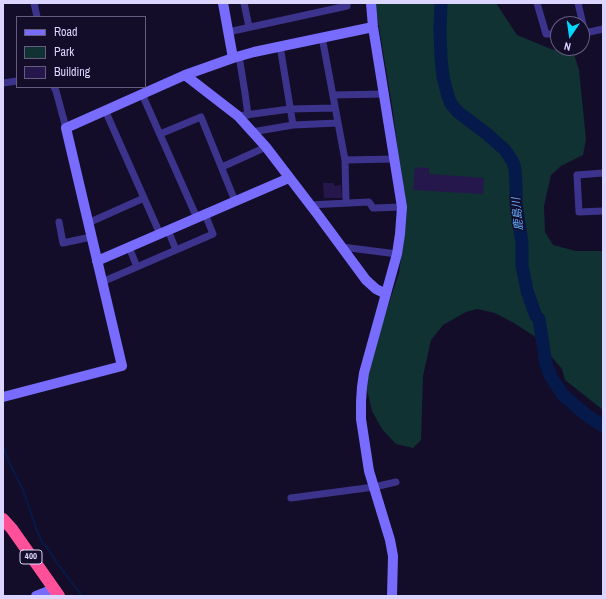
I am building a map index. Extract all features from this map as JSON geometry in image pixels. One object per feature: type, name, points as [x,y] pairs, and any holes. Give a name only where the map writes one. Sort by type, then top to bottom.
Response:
[{"type":"highway","name":"400","points":[[3,519],[12,529],[56,593]]},
{"type":"street","points":[[34,3],[37,16]]},
{"type":"street","points":[[223,3],[228,32],[245,93],[243,116]]},
{"type":"street","points":[[244,3],[249,27]]},
{"type":"street","points":[[228,32],[347,6],[347,3]]},
{"type":"street","points":[[371,3],[373,27],[402,207],[397,254],[364,373],[361,419],[369,472],[390,540],[393,556],[392,596]]},
{"type":"street","points":[[537,3],[546,34],[550,34]]},
{"type":"street","points":[[578,3],[581,16]]},
{"type":"street","points":[[66,128],[185,75],[236,57],[280,46],[373,27]]},
{"type":"street","points":[[590,32],[603,29]]},
{"type":"street","points":[[322,37],[345,160],[346,203]]},
{"type":"street","points":[[280,46],[293,125]]},
{"type":"street","points":[[185,75],[243,116],[252,132],[266,147],[366,280],[376,289],[386,294]]},
{"type":"street","points":[[3,83],[16,80]]},
{"type":"street","points":[[3,397],[122,366],[66,128],[54,88]]},
{"type":"street","points":[[102,282],[213,234],[201,216],[160,134],[142,94]]},
{"type":"street","points":[[333,95],[384,94]]},
{"type":"street","points":[[243,116],[290,109],[335,108]]},
{"type":"street","points":[[105,110],[144,198],[176,250]]},
{"type":"street","points":[[160,134],[201,117],[235,201]]},
{"type":"street","points":[[252,132],[293,125],[338,123]]},
{"type":"street","points":[[222,167],[266,147]]},
{"type":"street","points":[[345,160],[394,158]]},
{"type":"street","points":[[603,172],[577,175],[579,212],[603,211]]},
{"type":"street","points":[[97,261],[289,178]]},
{"type":"street","points":[[88,223],[144,198]]},
{"type":"street","points":[[309,205],[369,202],[373,208],[402,207]]},
{"type":"street","points":[[59,222],[63,243],[91,237]]},
{"type":"street","points":[[129,247],[137,267]]},
{"type":"street","points":[[342,247],[397,254]]},
{"type":"street","points":[[291,498],[374,487],[396,482]]},
{"type":"street","points":[[36,596],[56,593]]},
{"type":"green space","points":[[375,3],[496,3],[517,35],[550,49],[550,56],[575,56],[579,70],[586,139],[583,155],[561,166],[551,175],[544,206],[545,232],[553,245],[576,251],[603,251],[603,410],[565,380],[562,369],[534,336],[495,313],[477,309],[466,312],[443,325],[431,340],[423,376],[421,440],[413,448],[396,444],[382,429],[372,411],[366,386],[367,369],[399,273],[403,245],[403,190],[393,112]]},
{"type":"building","points":[[415,167],[429,168],[429,174],[484,178],[483,194],[413,190]]},
{"type":"building","points":[[323,183],[334,183],[334,186],[341,185],[342,198],[324,198]]},
{"type":"waterway","name":"鹿島川","points":[[441,3],[441,58],[443,77],[451,104],[458,112],[505,150],[513,162],[515,169],[516,203],[522,243],[522,266],[527,291],[536,316],[539,319],[546,364],[551,377],[563,395],[585,414],[603,426]]},
{"type":"waterway","points":[[3,446],[23,490],[43,544],[46,546],[82,596]]}]
